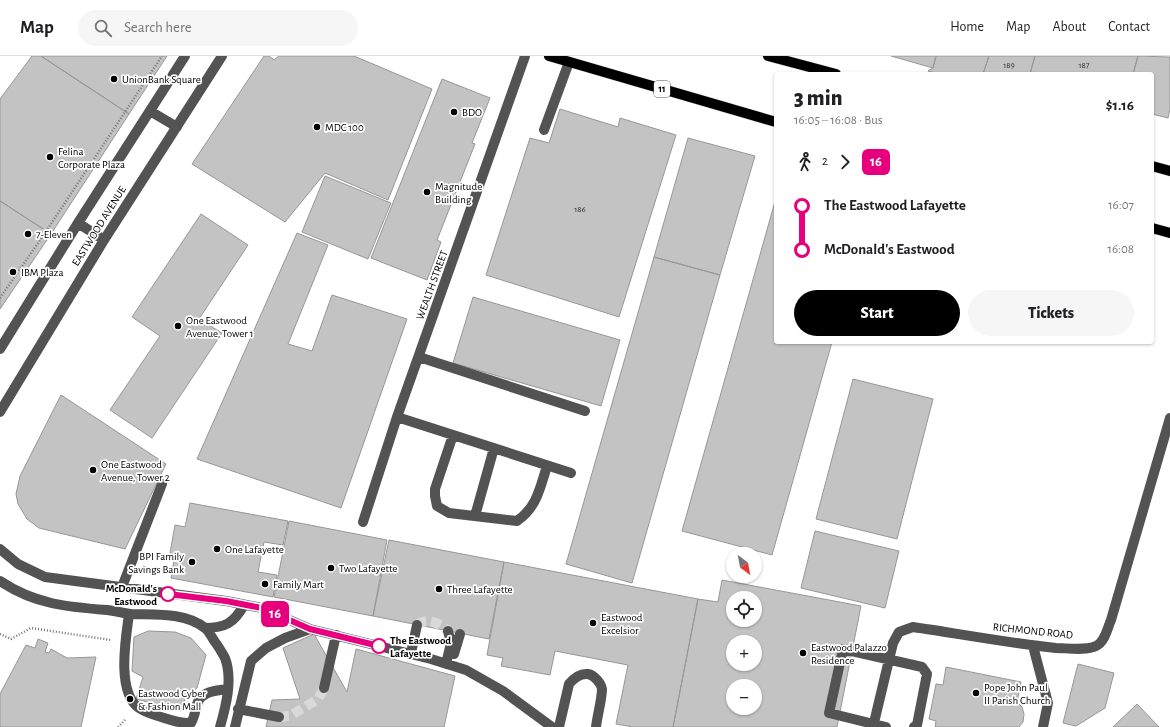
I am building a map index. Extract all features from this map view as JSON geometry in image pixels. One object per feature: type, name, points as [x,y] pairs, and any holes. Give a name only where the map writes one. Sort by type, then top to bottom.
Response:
[{"type":"main road","name":"11","points":[[549,56],[774,121]]},
{"type":"main road","points":[[768,56],[828,72]]},
{"type":"main road","points":[[1154,167],[1170,171]]},
{"type":"main road","points":[[1154,229],[1170,233]]},
{"type":"street","name":"EASTWOOD AVENUE","points":[[0,348],[185,56]]},
{"type":"street","name":"EASTWOOD AVENUE","points":[[0,412],[104,240],[222,56]]},
{"type":"street","name":"WEALTH STREET","points":[[363,522],[397,417],[526,56]]},
{"type":"street","points":[[544,130],[569,62]]},
{"type":"street","points":[[150,111],[177,127]]},
{"type":"street","points":[[78,223],[104,240]]},
{"type":"street","points":[[419,357],[585,411]]},
{"type":"street","points":[[397,417],[572,473]]},
{"type":"street","name":"RICHMOND ROAD","points":[[874,726],[893,643],[900,632],[913,627],[1033,646],[1068,649],[1095,647],[1103,640],[1111,620],[1170,418]]},
{"type":"street","points":[[453,435],[435,489],[437,506],[449,513],[517,521],[525,515],[534,504],[547,466]]},
{"type":"street","points":[[475,516],[494,448]]},
{"type":"street","points":[[122,587],[162,484]]},
{"type":"street","points":[[0,549],[18,564],[45,577],[262,608],[310,629],[448,664],[466,670],[503,691],[552,727]]},
{"type":"street","points":[[1,586],[34,599],[64,606],[115,611],[129,614],[181,617],[208,631],[225,659],[228,670],[226,706],[220,727]]},
{"type":"street","points":[[208,631],[228,624],[238,615],[244,605]]},
{"type":"street","points":[[129,614],[124,667],[129,695],[138,707],[153,715],[182,724],[191,723],[195,717],[197,703],[200,696],[227,689]]},
{"type":"street","points":[[411,654],[417,625]]},
{"type":"street","points":[[235,727],[238,709],[251,661],[266,648],[285,638],[310,629]]},
{"type":"street","points":[[448,631],[451,643],[448,664]]},
{"type":"street","points":[[448,664],[460,634]]},
{"type":"street","points":[[324,688],[336,635]]},
{"type":"street","points":[[1033,646],[1048,703],[1043,727]]},
{"type":"street","points":[[886,727],[874,726],[829,713],[843,649],[922,667],[926,674],[917,725],[914,727]]},
{"type":"street","points":[[559,727],[570,684],[573,679],[581,674],[594,676],[602,689],[596,727]]},
{"type":"street","points":[[238,709],[279,717]]},
{"type":"path","points":[[0,298],[45,233],[162,56]]},
{"type":"path","points":[[0,634],[11,639],[31,628],[112,640]]},
{"type":"path","points":[[118,727],[125,720]]},
{"type":"building","name":"Felina Corporate Plaza","points":[[32,56],[41,56],[129,114],[51,234],[0,201],[0,99]]},
{"type":"building","name":"UnionBank Square","points":[[41,56],[167,56],[129,114]]},
{"type":"building","name":"MDC 100","points":[[264,56],[269,56],[274,60],[279,56],[354,56],[432,89],[388,200],[325,173],[285,222],[192,164]]},
{"type":"building","points":[[891,56],[936,56],[933,68]]},
{"type":"building","points":[[936,56],[989,56],[984,72],[928,71],[933,68]]},
{"type":"building","points":[[989,56],[1035,56],[1031,72],[984,72]]},
{"type":"building","points":[[1035,56],[1138,56],[1134,72],[1031,72]]},
{"type":"building","points":[[1138,56],[1170,57],[1170,109],[1168,118],[1154,114],[1154,72],[1134,72]]},
{"type":"building","name":"Magnitude Building","points":[[442,79],[490,98],[472,143],[475,144],[437,240],[441,242],[427,280],[371,258]]},
{"type":"building","points":[[560,109],[618,127],[620,118],[676,135],[619,317],[486,275],[530,138],[549,143]]},
{"type":"building","points":[[688,138],[755,156],[720,275],[654,257]]},
{"type":"building","points":[[325,176],[391,203],[368,259],[302,232]]},
{"type":"building","name":"IBM Plaza","points":[[0,201],[51,234],[0,309]]},
{"type":"building","points":[[774,205],[774,344],[831,344],[772,555],[762,552],[762,547],[742,547],[682,531]]},
{"type":"building","name":"One Eastwood Avenue, Tower 1","points":[[201,214],[248,245],[199,319],[222,333],[152,438],[110,410],[160,336],[132,317]]},
{"type":"building","points":[[297,233],[328,245],[288,344],[312,351],[332,295],[407,319],[341,508],[197,459]]},
{"type":"building","points":[[654,257],[720,275],[632,583],[566,564]]},
{"type":"building","points":[[473,297],[620,340],[601,406],[453,363]]},
{"type":"building","points":[[853,379],[933,399],[897,539],[816,519]]},
{"type":"building","name":"One Eastwood Avenue, Tower 2","points":[[61,395],[166,464],[125,549],[39,528],[27,519],[18,504],[16,494],[20,476]]},
{"type":"building","name":"One Lafayette","points":[[190,503],[288,521],[283,545],[264,542],[258,572],[277,575],[273,597],[171,578],[175,554],[170,553],[175,525],[185,527]]},
{"type":"building","name":"Two Lafayette","points":[[289,521],[387,540],[373,616],[274,597]]},
{"type":"building","points":[[815,531],[899,551],[885,608],[801,588]]},
{"type":"building","name":"Three Lafayette","points":[[389,540],[504,562],[489,639],[373,616]]},
{"type":"building","name":"Eastwood Excelsior","points":[[504,562],[698,599],[673,727],[633,727],[616,724],[628,665],[555,651],[550,675],[501,666],[503,658],[487,655]]},
{"type":"building","name":"Eastwood Palazzo Residence","points":[[722,580],[726,581],[726,583],[738,583],[861,606],[837,727],[673,727],[698,599],[718,602]]},
{"type":"building","points":[[148,631],[175,632],[191,638],[206,655],[197,688],[186,696],[181,711],[136,699],[143,677],[132,671],[134,637]]},
{"type":"building","points":[[314,634],[347,692],[356,649],[455,676],[444,727],[266,727],[272,700],[300,699],[283,648]]},
{"type":"building","points":[[38,639],[48,643],[45,652],[49,653],[51,649],[67,658],[96,657],[81,727],[0,727],[0,694],[26,645],[35,648]]},
{"type":"building","points":[[1078,664],[1114,673],[1105,708],[1076,726],[1063,723]]},
{"type":"building","name":"Pope John Paul II Parish Church","points":[[946,667],[1021,682],[1017,702],[1022,707],[1024,714],[1023,722],[1019,727],[935,727],[936,721],[929,719],[936,684],[943,685]]},
{"type":"building","points":[[1137,704],[1159,727],[1113,727]]},
{"type":"tunnel","points":[[417,625],[425,621],[429,621],[437,623],[448,631]]},
{"type":"tunnel","points":[[279,717],[290,716],[318,699],[324,688]]},
{"type":"bus line","name":"16","points":[[168,594],[226,601],[262,608],[310,629],[379,646]]},
{"type":"place","name":"UnionBank Square","points":[[114,79]]},
{"type":"place","name":"BDO","points":[[454,112]]},
{"type":"place","name":"MDC 100","points":[[317,127]]},
{"type":"place","name":"Felina Corporate Plaza","points":[[50,157]]},
{"type":"place","name":"Magnitude Building","points":[[427,192]]},
{"type":"place","name":"7-Eleven","points":[[28,234]]},
{"type":"place","name":"IBM Plaza","points":[[13,272]]},
{"type":"place","name":"One Eastwood Avenue, Tower 1","points":[[178,326]]},
{"type":"place","name":"One Eastwood Avenue, Tower 2","points":[[93,470]]},
{"type":"place","name":"One Lafayette","points":[[217,549]]},
{"type":"place","name":"BPI Family Savings Bank","points":[[192,562]]},
{"type":"place","name":"Two Lafayette","points":[[331,568]]},
{"type":"place","name":"Family Mart","points":[[265,584]]},
{"type":"place","name":"Three Lafayette","points":[[439,589]]},
{"type":"place","name":"McDonald's Eastwood","points":[[168,594]]},
{"type":"place","name":"Eastwood Excelsior","points":[[593,623]]},
{"type":"place","name":"The Eastwood Lafayette","points":[[379,646]]},
{"type":"place","name":"Eastwood Palazzo Residence","points":[[803,653]]},
{"type":"place","name":"Pope John Paul II Parish Church","points":[[976,693]]},
{"type":"place","name":"Eastwood Cyber & Fashion Mall","points":[[130,699]]}]
